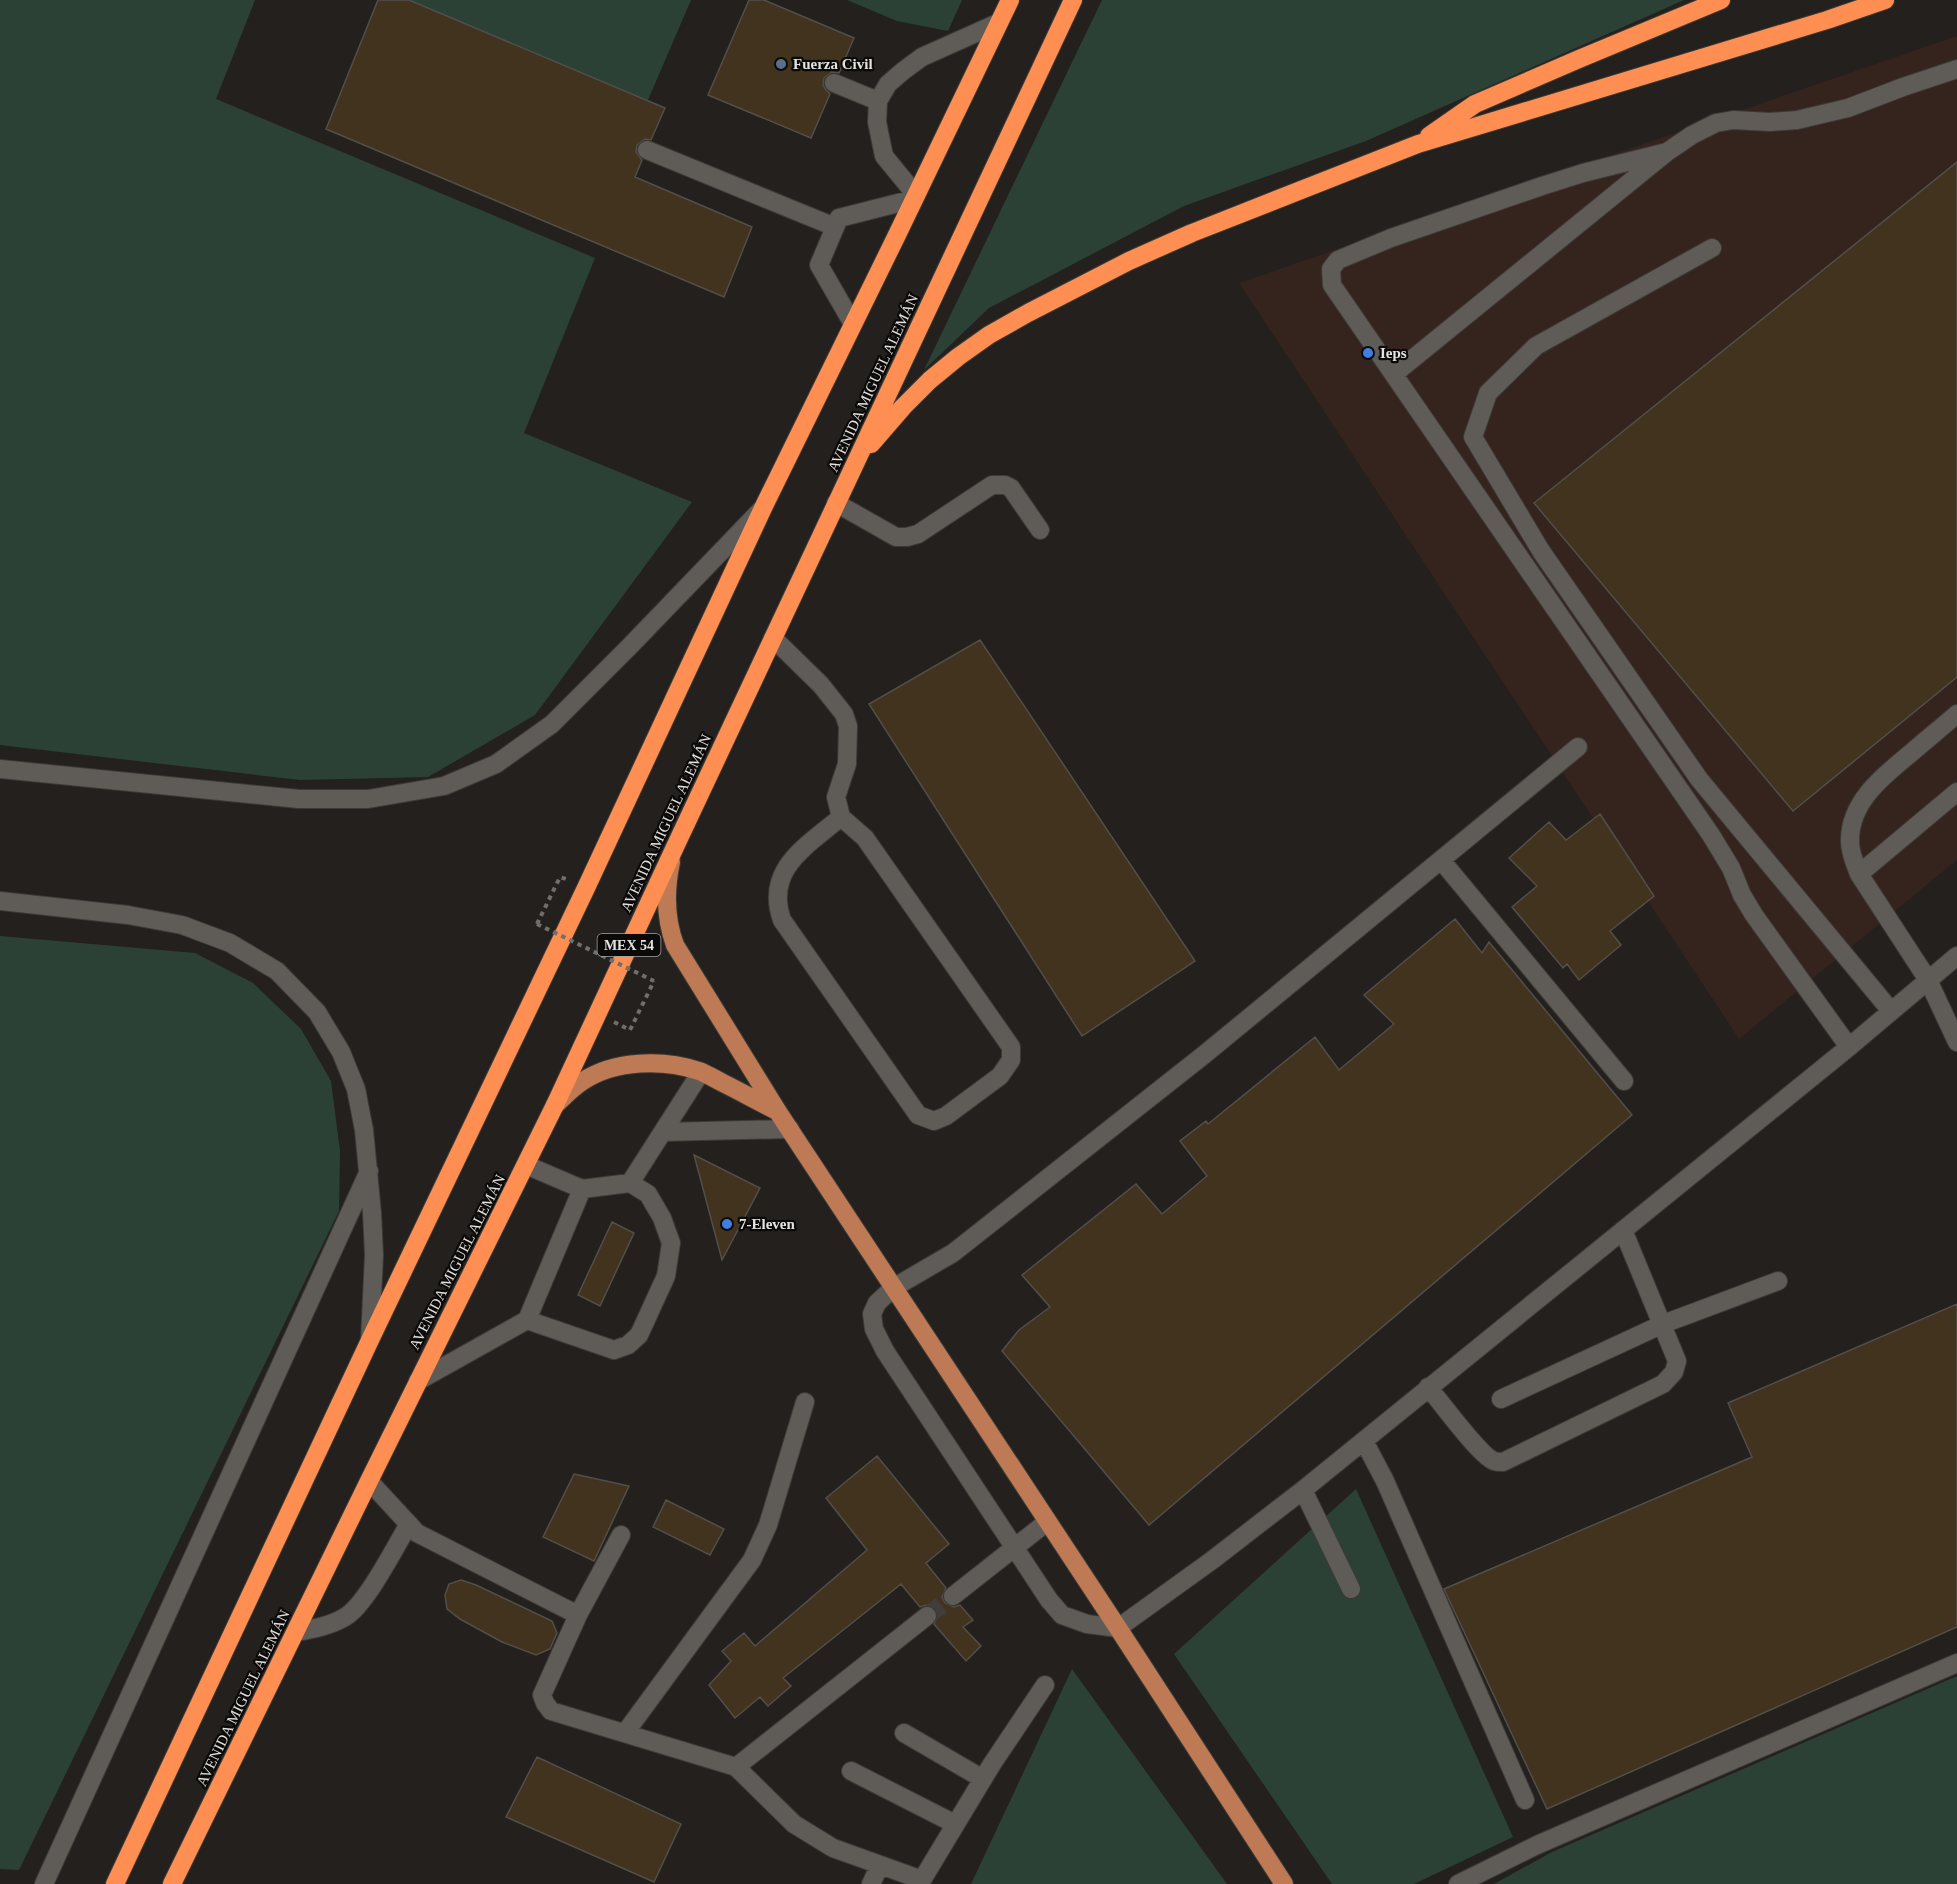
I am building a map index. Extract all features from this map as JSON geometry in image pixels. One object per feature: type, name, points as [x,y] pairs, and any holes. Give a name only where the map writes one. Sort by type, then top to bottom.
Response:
[{"type":"highway","points":[[115,1884],[764,506],[1010,0]]},
{"type":"highway","name":"AVENIDA MIGUEL ALEMÁN","points":[[173,1884],[555,1105],[1073,0]]},
{"type":"highway","points":[[1418,144],[1475,104],[1721,0]]},
{"type":"highway","points":[[855,464],[903,407],[930,380],[988,335],[1098,276],[1171,242],[1418,144],[1827,20],[1885,0]]},
{"type":"main road","points":[[675,847],[668,874],[666,895],[670,932],[675,945],[789,1129],[1284,1884]]},
{"type":"main road","points":[[555,1105],[584,1080],[618,1067],[660,1063],[701,1071],[778,1112]]},
{"type":"street","points":[[854,324],[819,266],[839,218],[915,197],[884,156],[877,122],[878,101],[888,84],[922,57],[998,23]]},
{"type":"street","points":[[1394,374],[1667,152],[1692,135],[1716,123],[1733,120],[1770,122],[1797,120],[1848,108],[1957,69]]},
{"type":"street","points":[[834,83],[878,101]]},
{"type":"street","points":[[647,150],[835,227]]},
{"type":"street","points":[[1667,152],[1542,186],[1410,231],[1338,260],[1331,269],[1332,285],[1711,835],[1731,868],[1742,895],[1754,915],[1849,1047]]},
{"type":"street","points":[[1712,248],[1536,346],[1488,393],[1473,437],[1541,551],[1699,779],[1891,1011]]},
{"type":"street","points":[[836,503],[896,537],[907,537],[918,534],[992,485],[999,484],[1011,488],[1040,530]]},
{"type":"street","points":[[0,769],[299,799],[368,799],[444,786],[496,764],[552,724],[764,506]]},
{"type":"street","points":[[773,638],[821,685],[844,714],[848,726],[847,764],[836,796],[841,817],[866,838],[1011,1047],[1011,1060],[1000,1076],[946,1116],[934,1121],[918,1115],[782,920],[777,906],[777,890],[790,860],[841,817]]},
{"type":"street","points":[[1957,714],[1877,781],[1862,801],[1853,822],[1850,842],[1859,874],[1928,980],[1957,1042]]},
{"type":"street","points":[[1578,747],[1196,1061],[953,1253],[893,1288],[877,1303],[872,1314],[874,1329],[885,1351],[1014,1548],[1049,1600],[1062,1615],[1087,1624],[1118,1628],[1211,1561],[1364,1441],[1849,1047],[1957,956]]},
{"type":"street","points":[[1859,874],[1957,792]]},
{"type":"street","points":[[1441,860],[1623,1081]]},
{"type":"street","points":[[0,901],[128,915],[182,925],[230,943],[277,971],[316,1012],[341,1052],[356,1089],[369,1171],[374,1256],[370,1340]]},
{"type":"street","points":[[630,1184],[701,1071]]},
{"type":"street","points":[[663,1132],[789,1129]]},
{"type":"street","points":[[526,1165],[582,1189],[630,1184],[648,1194],[662,1218],[671,1243],[666,1276],[635,1340],[628,1345],[614,1350],[527,1320]]},
{"type":"street","points":[[44,1884],[369,1171]]},
{"type":"street","points":[[418,1381],[527,1320],[582,1189]]},
{"type":"street","points":[[1428,1387],[1470,1439],[1487,1456],[1494,1461],[1503,1462],[1663,1384],[1674,1372],[1677,1361],[1623,1230]]},
{"type":"street","points":[[1501,1399],[1663,1324],[1778,1281]]},
{"type":"street","points":[[625,1733],[752,1560],[768,1525],[805,1402]]},
{"type":"street","points":[[1364,1441],[1385,1481],[1525,1800]]},
{"type":"street","points":[[369,1481],[417,1533],[578,1615]]},
{"type":"street","points":[[1303,1490],[1351,1590]]},
{"type":"street","points":[[952,1596],[1047,1521]]},
{"type":"street","points":[[296,1632],[330,1625],[347,1616],[360,1605],[409,1524]]},
{"type":"street","points":[[621,1535],[578,1615],[542,1695],[551,1711],[736,1767],[794,1824],[833,1848],[880,1864],[921,1882],[983,1779],[1045,1685]]},
{"type":"street","points":[[736,1767],[927,1616]]},
{"type":"street","points":[[1458,1884],[1537,1845],[1957,1663]]},
{"type":"street","points":[[904,1733],[983,1779]]},
{"type":"street","points":[[851,1772],[956,1824]]},
{"type":"street","points":[[871,1884],[880,1864]]},
{"type":"path","points":[[560,877],[537,924],[654,981],[630,1030]]},
{"type":"shaded area","points":[[1957,36],[1957,860],[1739,1039],[1239,283]]},
{"type":"green space","points":[[0,0],[255,0],[216,99],[595,258],[524,433],[692,502],[535,715],[428,777],[300,780],[0,745]]},
{"type":"green space","points":[[409,0],[691,0],[648,100]]},
{"type":"green space","points":[[847,0],[962,0],[948,31],[897,21]]},
{"type":"green space","points":[[1102,0],[1684,0],[1366,141],[1184,206],[989,308],[924,370]]},
{"type":"green space","points":[[0,936],[195,953],[253,983],[301,1029],[331,1081],[340,1151],[339,1211],[19,1870],[0,1869]]},
{"type":"green space","points":[[1356,1489],[1513,1837],[1414,1884],[1332,1884],[1174,1654]]},
{"type":"green space","points":[[1072,1669],[1227,1884],[971,1884]]},
{"type":"green space","points":[[1957,1676],[1957,1884],[1494,1884],[1552,1852]]},
{"type":"building","points":[[378,0],[409,0],[665,108],[651,140],[645,139],[637,145],[636,152],[642,160],[635,177],[752,227],[724,297],[326,129]]},
{"type":"building","points":[[749,0],[764,0],[854,38],[839,73],[832,72],[824,78],[823,85],[830,94],[811,138],[708,95]]},
{"type":"building","points":[[1957,162],[1957,677],[1793,811],[1534,503]]},
{"type":"building","points":[[980,640],[1195,961],[1082,1036],[869,704]]},
{"type":"building","points":[[1600,814],[1654,896],[1610,931],[1621,945],[1579,980],[1567,964],[1563,968],[1512,907],[1537,886],[1509,858],[1549,822],[1566,840]]},
{"type":"building","points":[[1455,919],[1482,953],[1489,942],[1632,1115],[1149,1525],[1002,1351],[1019,1330],[1050,1307],[1022,1275],[1136,1184],[1162,1214],[1207,1176],[1180,1141],[1206,1121],[1208,1124],[1315,1037],[1339,1070],[1394,1024],[1364,995]]},
{"type":"building","name":"7-Eleven","points":[[694,1155],[760,1188],[722,1260]]},
{"type":"building","points":[[612,1222],[634,1233],[600,1306],[578,1295]]},
{"type":"building","points":[[1957,1304],[1957,1627],[1547,1809],[1444,1589],[1752,1457],[1728,1403]]},
{"type":"building","points":[[877,1456],[949,1544],[926,1563],[946,1588],[942,1597],[945,1603],[954,1607],[960,1605],[973,1620],[963,1627],[981,1646],[966,1661],[934,1624],[938,1615],[935,1609],[926,1605],[920,1607],[901,1584],[783,1678],[791,1686],[768,1706],[760,1697],[735,1718],[709,1685],[731,1661],[722,1651],[744,1633],[755,1646],[867,1550],[826,1498]]},
{"type":"building","points":[[574,1474],[629,1486],[594,1561],[543,1537]]},
{"type":"building","points":[[666,1500],[724,1529],[710,1555],[653,1527]]},
{"type":"building","points":[[461,1580],[552,1621],[557,1633],[550,1649],[536,1655],[502,1642],[460,1619],[447,1609],[445,1595],[449,1584]]},
{"type":"building","points":[[537,1757],[681,1824],[654,1882],[506,1817]]},
{"type":"tunnel","points":[[927,1616],[953,1596]]},
{"type":"place","name":"Fuerza Civil","points":[[781,64]]},
{"type":"place","name":"Ieps","points":[[1368,353]]},
{"type":"place","name":"7-Eleven","points":[[727,1224]]}]
